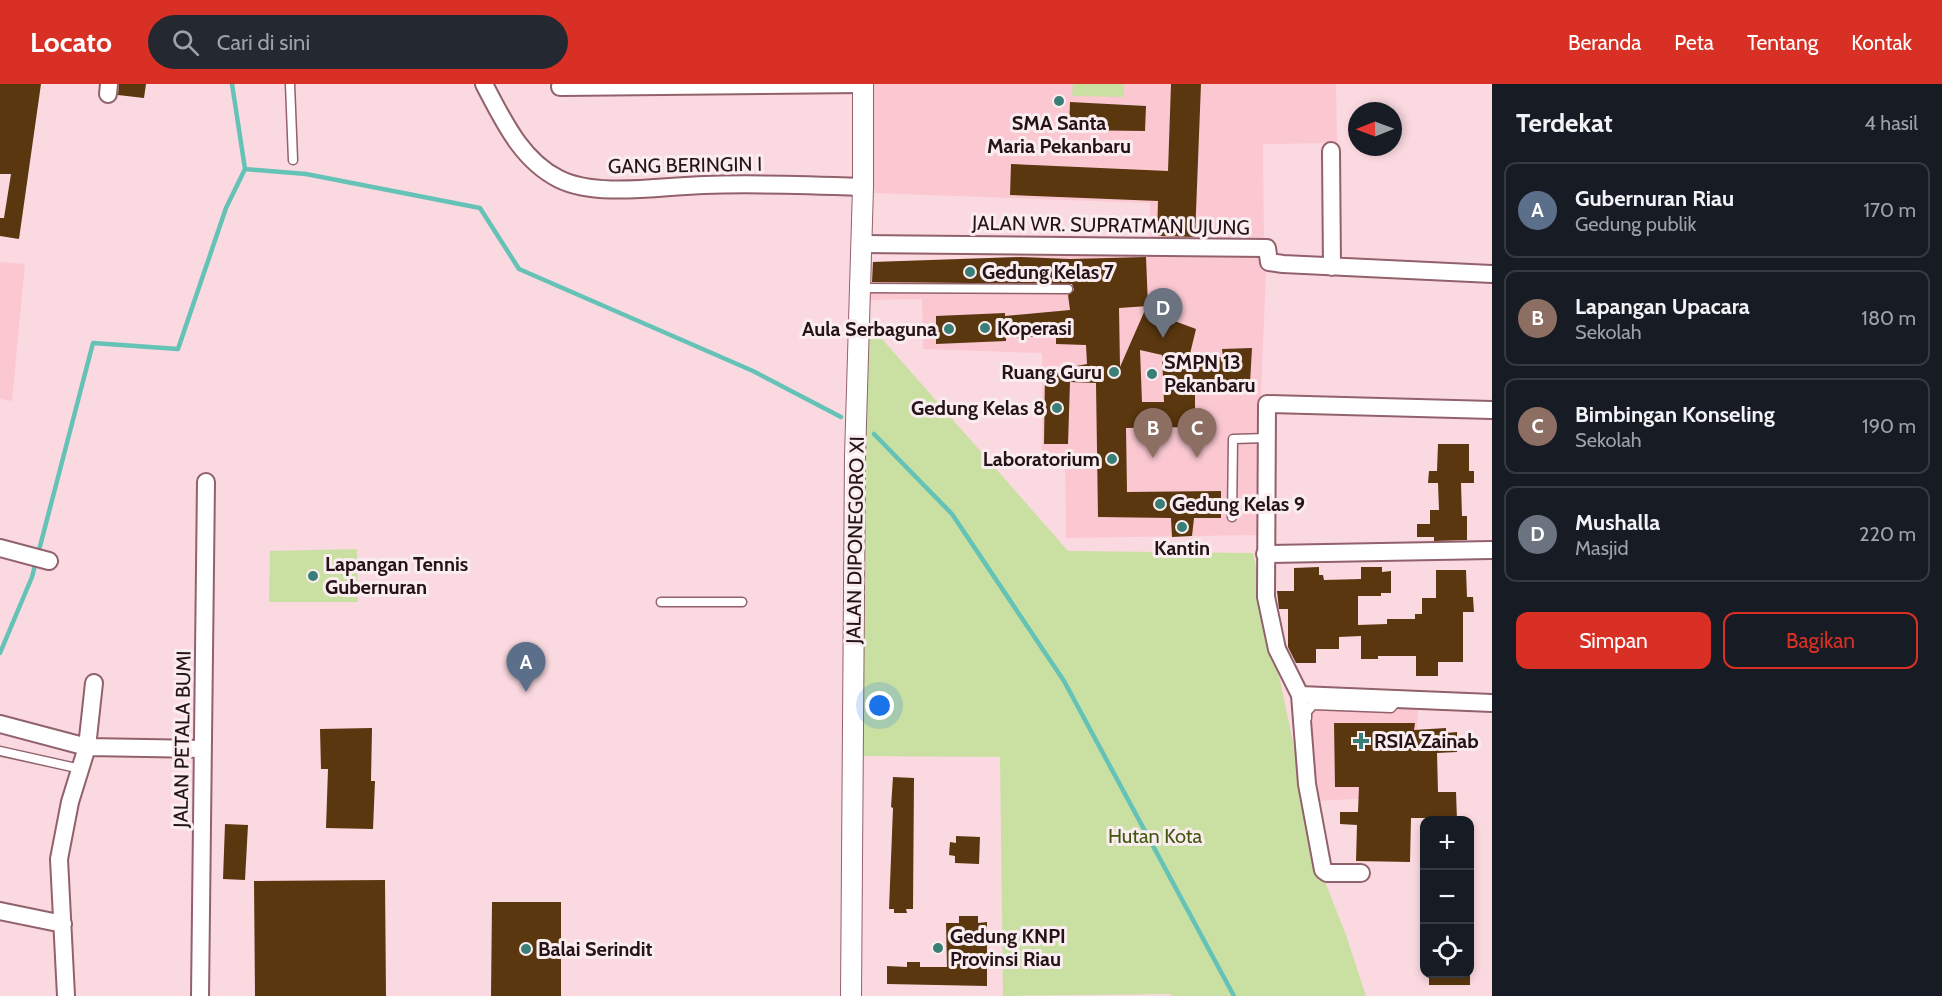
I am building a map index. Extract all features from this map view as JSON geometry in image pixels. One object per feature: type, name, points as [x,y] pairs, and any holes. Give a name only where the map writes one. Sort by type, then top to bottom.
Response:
[{"type":"street","name":"GANG BERINGIN I","points":[[484,84],[508,129],[524,151],[559,179],[585,186],[634,190],[704,185],[863,187]]},
{"type":"street","name":"JALAN DIPONEGORO XI","points":[[851,996],[855,457],[861,288],[863,84]]},
{"type":"street","points":[[560,87],[863,84]]},
{"type":"street","points":[[1331,151],[1332,267]]},
{"type":"street","name":"JALAN WR. SUPRATMAN UJUNG","points":[[861,244],[1267,248],[1269,262],[1492,274]]},
{"type":"street","points":[[1361,873],[1324,872],[1309,783],[1300,695],[1277,649],[1266,597],[1267,404],[1492,410]]},
{"type":"street","name":"JALAN PETALA BUMI","points":[[200,996],[206,482]]},
{"type":"street","points":[[0,548],[50,561]]},
{"type":"street","points":[[1265,554],[1492,550]]},
{"type":"street","points":[[66,996],[58,859],[70,802],[87,747],[94,683]]},
{"type":"street","points":[[1300,695],[1492,703]]},
{"type":"street","points":[[0,724],[87,747],[203,749]]},
{"type":"street","points":[[0,910],[63,924]]},
{"type":"lane","points":[[290,84],[293,160]]},
{"type":"lane","points":[[861,288],[1068,289]]},
{"type":"lane","points":[[1232,517],[1233,439],[1267,438]]},
{"type":"lane","points":[[661,602],[742,602]]},
{"type":"lane","points":[[1303,738],[1308,729],[1307,712],[1313,705],[1390,708],[1399,700]]},
{"type":"lane","points":[[0,751],[81,769]]},
{"type":"shaded area","points":[[870,84],[1336,84],[1337,143],[1263,144],[1264,246],[1151,243],[1150,203],[870,193]]},
{"type":"shaded area","name":"SMPN 13 Pekanbaru","points":[[1267,248],[1261,395],[1260,535],[1066,538],[1065,454],[1042,453],[1042,353],[923,349],[922,299],[870,300],[870,262]]},
{"type":"shaded area","points":[[0,262],[25,264],[12,401],[0,399]]},
{"type":"shaded area","name":"RSIA Zainab","points":[[1418,702],[1415,801],[1355,799],[1314,801],[1303,707]]},
{"type":"green space","points":[[1073,84],[1124,84],[1124,97],[1072,96]]},
{"type":"green space","name":"Hutan Kota","points":[[861,315],[1068,551],[1253,553],[1320,869],[1346,935],[1366,996],[1171,996],[1171,994],[1003,996],[1000,757],[852,756]]},
{"type":"green space","name":"Lapangan Tennis Gubernuran","points":[[357,549],[358,602],[269,602],[270,551]]},
{"type":"building","points":[[0,84],[41,84],[19,239],[0,236],[0,218],[4,218],[11,174],[0,174]]},
{"type":"building","points":[[119,84],[146,84],[144,98],[118,95]]},
{"type":"building","points":[[1171,84],[1201,84],[1195,237],[1157,236],[1158,201],[1010,195],[1011,164],[1168,171]]},
{"type":"building","points":[[1070,102],[1146,106],[1145,131],[1069,130]]},
{"type":"building","points":[[1021,257],[1070,259],[1146,257],[1148,306],[1119,308],[1120,367],[1145,310],[1196,329],[1189,358],[1223,357],[1222,349],[1252,348],[1250,383],[1195,388],[1195,427],[1126,428],[1127,492],[1221,491],[1221,518],[1194,518],[1192,536],[1172,537],[1171,518],[1098,517],[1096,383],[1070,382],[1068,444],[1044,444],[1045,372],[1087,364],[1086,345],[1056,344],[1056,336],[936,344],[936,316],[1005,313],[1005,316],[1070,310],[1068,295],[1074,290],[1072,284],[872,282],[873,262]],"holes":[[[1140,350],[1162,355],[1164,402],[1142,402]]]},
{"type":"building","points":[[1438,444],[1469,444],[1469,471],[1474,471],[1474,483],[1461,483],[1462,516],[1467,516],[1467,540],[1434,541],[1434,537],[1417,537],[1417,524],[1430,524],[1430,510],[1439,510],[1438,483],[1428,483],[1429,471],[1437,471]]},
{"type":"building","points":[[1319,567],[1319,575],[1323,575],[1324,580],[1361,579],[1361,567],[1382,567],[1382,572],[1391,571],[1391,593],[1381,593],[1381,596],[1358,596],[1358,625],[1387,624],[1387,619],[1415,619],[1415,614],[1422,614],[1422,598],[1436,598],[1436,570],[1466,570],[1467,597],[1473,597],[1474,612],[1463,612],[1463,662],[1438,662],[1438,676],[1416,676],[1416,656],[1378,656],[1378,659],[1361,659],[1361,636],[1339,637],[1339,649],[1316,649],[1316,663],[1296,663],[1288,647],[1288,609],[1279,609],[1277,591],[1294,591],[1294,568]]},
{"type":"building","points":[[1334,723],[1415,723],[1414,730],[1446,728],[1446,733],[1457,732],[1457,752],[1437,753],[1438,792],[1456,792],[1457,816],[1411,818],[1410,862],[1356,861],[1357,825],[1340,824],[1340,812],[1358,812],[1359,787],[1335,787]]},
{"type":"building","points":[[372,728],[371,781],[375,781],[373,829],[326,828],[328,769],[321,769],[320,729]]},
{"type":"building","points":[[893,777],[914,778],[913,909],[906,909],[907,913],[894,913],[894,909],[889,909]]},
{"type":"building","points":[[225,824],[248,825],[245,880],[223,879]]},
{"type":"building","points":[[956,836],[980,837],[979,864],[955,863],[955,856],[949,855],[950,842],[956,843]]},
{"type":"building","points":[[385,880],[386,996],[255,996],[254,881]]},
{"type":"building","name":"Balai Serindit","points":[[492,902],[561,902],[561,996],[491,996]]},
{"type":"building","points":[[959,916],[978,916],[978,923],[987,922],[987,986],[887,984],[887,966],[907,967],[907,962],[920,962],[920,967],[947,967],[946,923],[959,923]]},
{"type":"building","points":[[1429,978],[1470,978],[1470,985],[1429,985]]},
{"type":"waterway","points":[[0,653],[32,577],[93,343],[178,349],[226,208],[245,169],[232,84]]},
{"type":"waterway","points":[[245,169],[306,174],[480,208],[519,269],[753,371],[841,417]]},
{"type":"waterway","points":[[874,434],[952,514],[1064,681],[1234,996]]},
{"type":"place","name":"SMA Santa Maria Pekanbaru","points":[[1059,101]]},
{"type":"place","name":"Gedung Kelas 7","points":[[970,272]]},
{"type":"place","name":"Koperasi","points":[[985,328]]},
{"type":"place","name":"Aula Serbaguna","points":[[949,329]]},
{"type":"place","name":"Mushalla","points":[[1163,338]]},
{"type":"place","name":"Ruang Guru","points":[[1114,372]]},
{"type":"place","name":"SMPN 13 Pekanbaru","points":[[1152,374]]},
{"type":"place","name":"Gedung Kelas 8","points":[[1057,408]]},
{"type":"place","name":"Lapangan Upacara","points":[[1153,458]]},
{"type":"place","name":"Bimbingan Konseling","points":[[1197,458]]},
{"type":"place","name":"Laboratorium","points":[[1112,459]]},
{"type":"place","name":"Gedung Kelas 9","points":[[1160,504]]},
{"type":"place","name":"Kantin","points":[[1182,527]]},
{"type":"place","name":"Lapangan Tennis Gubernuran","points":[[313,576]]},
{"type":"place","name":"Gubernuran Riau","points":[[526,692]]},
{"type":"place","name":"RSIA Zainab","points":[[1361,741]]},
{"type":"place","name":"Gedung KNPI Provinsi Riau","points":[[938,948]]},
{"type":"place","name":"Balai Serindit","points":[[526,949]]}]
